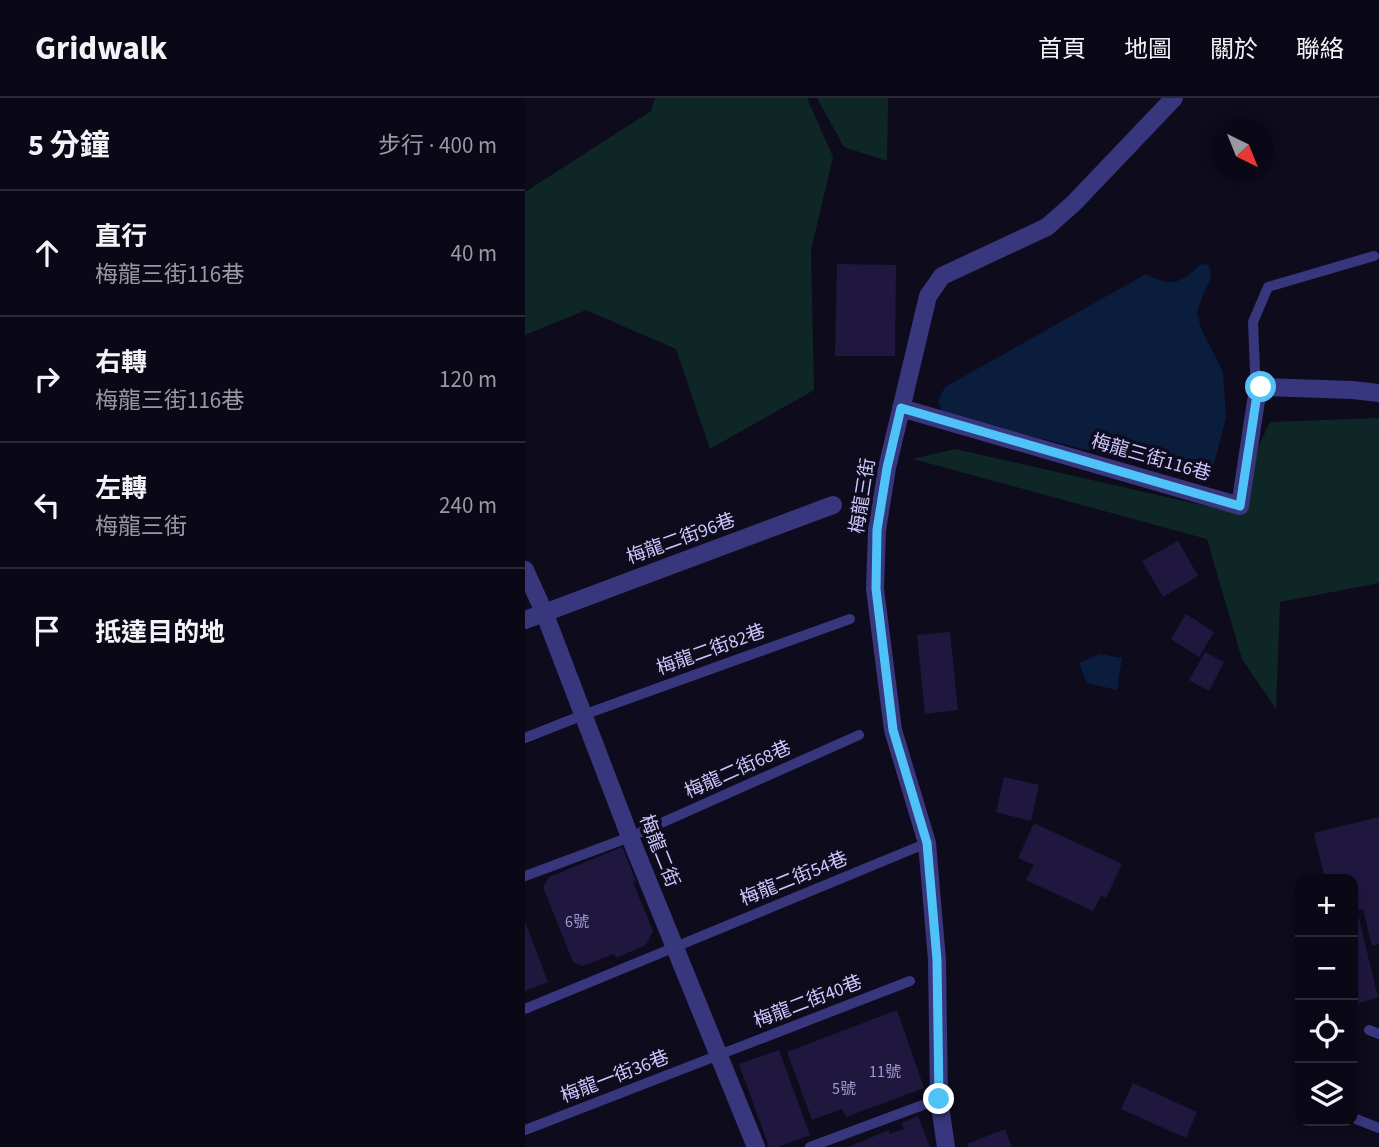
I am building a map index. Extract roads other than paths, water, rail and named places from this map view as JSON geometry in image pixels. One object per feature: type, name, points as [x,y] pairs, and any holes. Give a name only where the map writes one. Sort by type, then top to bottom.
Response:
[{"type":"street","name":"梅龍三街","points":[[946,1147],[939,1099],[937,960],[927,843],[893,730],[876,589],[877,530],[887,468],[928,296],[942,276],[1047,227],[1074,203],[1174,98]]},
{"type":"street","points":[[1256,401],[1261,387],[1379,393]]},
{"type":"street","name":"梅龍三街116巷","points":[[901,408],[1240,506],[1256,401]]},
{"type":"street","name":"梅龍二街96巷","points":[[525,620],[833,505]]},
{"type":"street","name":"梅龍二街","points":[[525,570],[756,1147]]},
{"type":"lane","points":[[1256,401],[1253,322],[1268,287],[1374,256]]},
{"type":"lane","name":"梅龍二街82巷","points":[[525,738],[850,619]]},
{"type":"lane","name":"梅龍二街68巷","points":[[525,876],[630,837],[859,735]]},
{"type":"lane","name":"梅龍二街54巷","points":[[525,1009],[927,843]]},
{"type":"lane","name":"梅龍二街40巷","points":[[718,1056],[910,981]]},
{"type":"lane","name":"梅龍一街36巷","points":[[525,1130],[718,1056]]},
{"type":"lane","points":[[810,1147],[939,1099]]},
{"type":"lane","points":[[1358,1120],[1379,1128]]},
{"type":"water","points":[[1201,264],[1208,265],[1211,270],[1210,280],[1197,313],[1202,331],[1223,372],[1226,418],[1212,471],[1206,476],[1196,477],[942,414],[938,401],[945,387],[1146,274],[1163,281],[1176,281],[1188,276]]},
{"type":"water","points":[[1100,654],[1122,658],[1117,690],[1087,683],[1079,663]]}]
